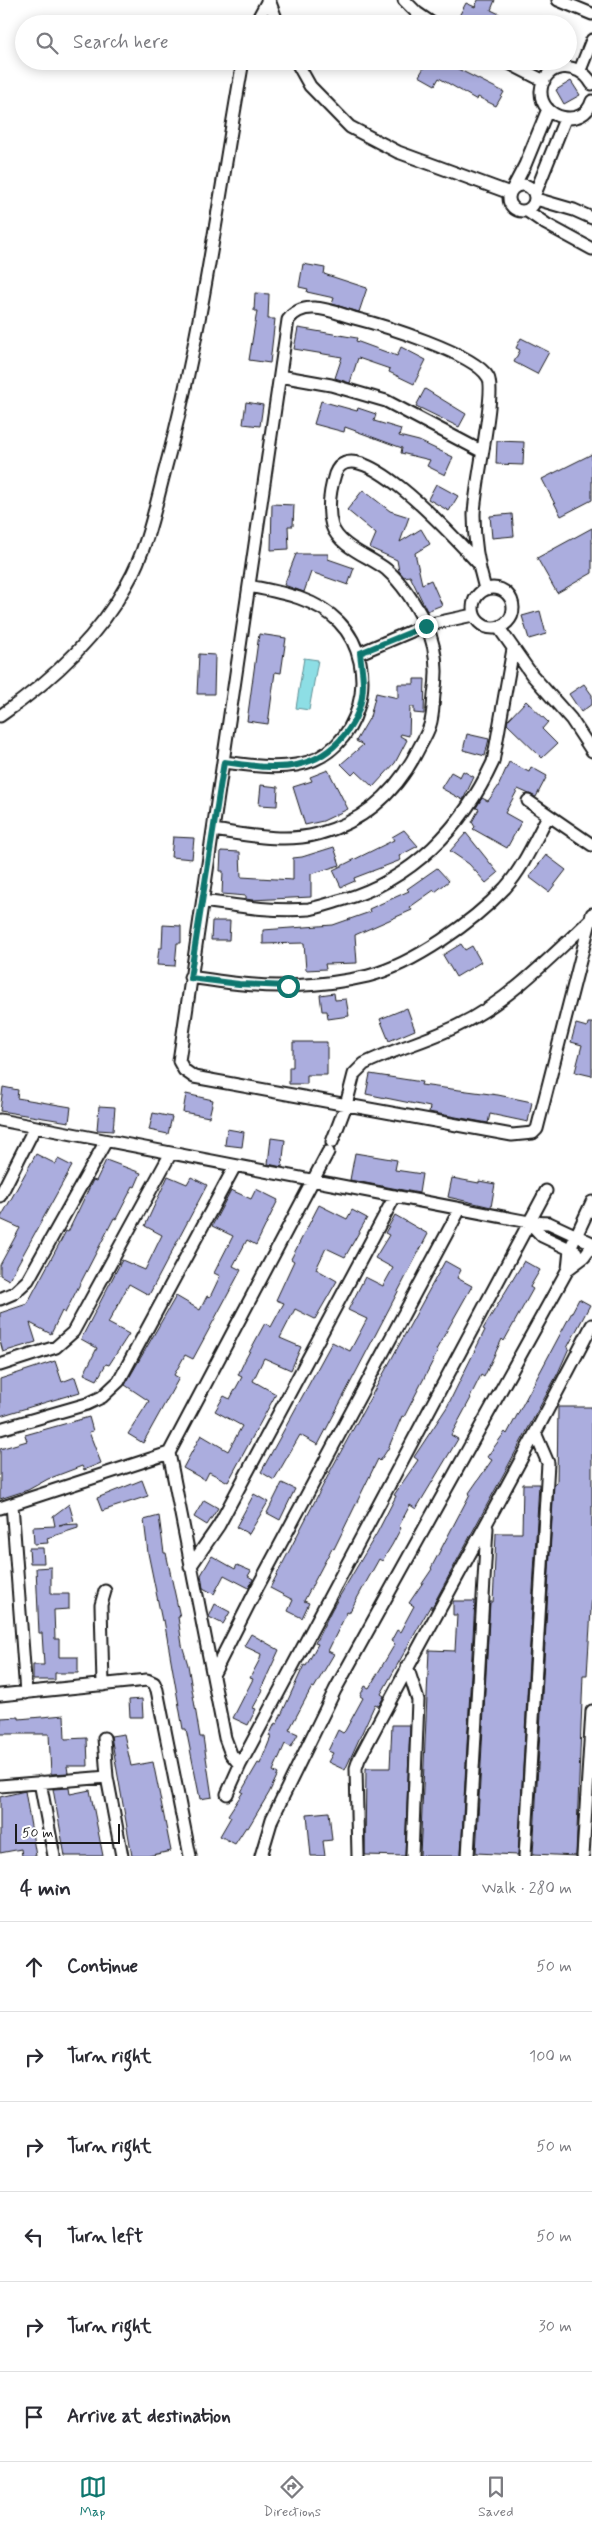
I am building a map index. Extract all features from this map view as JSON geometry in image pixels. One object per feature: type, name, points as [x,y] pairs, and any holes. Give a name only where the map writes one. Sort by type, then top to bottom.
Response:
[{"type":"street","points":[[260,15],[268,0]]},
{"type":"street","points":[[268,0],[274,15]]},
{"type":"street","points":[[404,0],[420,15]]},
{"type":"street","points":[[558,0],[592,14]]},
{"type":"street","points":[[580,70],[592,40]]},
{"type":"street","points":[[577,69],[588,76],[592,84]]},
{"type":"street","points":[[0,716],[37,691],[91,637],[128,583],[149,527],[178,422],[208,278],[242,70]]},
{"type":"street","points":[[301,70],[310,86],[350,127],[398,152],[512,190],[523,185],[532,189],[535,196],[592,218]]},
{"type":"street","points":[[523,70],[544,81]]},
{"type":"street","points":[[556,70],[544,81],[542,96],[548,110],[555,116],[565,119],[576,118],[584,113],[592,104]]},
{"type":"street","points":[[548,110],[526,165],[512,190],[510,203],[516,210],[527,211],[546,224],[592,249]]},
{"type":"street","points":[[527,211],[534,204],[535,196],[565,119]]},
{"type":"street","points":[[485,589],[477,562],[474,514],[481,450],[490,404],[491,388],[489,378],[480,367],[432,344],[398,331],[320,308],[304,308],[294,312],[288,320],[214,830],[179,1050],[179,1061],[184,1070],[194,1076],[512,1135],[533,1133],[537,1129],[591,917]]},
{"type":"street","points":[[280,376],[331,385],[386,401],[481,450]]},
{"type":"street","points":[[214,830],[262,837],[294,838],[318,834],[350,823],[384,798],[408,771],[430,726],[436,680],[435,648],[426,626],[411,599],[388,571],[341,539],[332,527],[330,494],[338,468],[345,463],[354,461],[370,467],[397,483],[477,562]]},
{"type":"street","points":[[224,762],[264,766],[297,765],[327,753],[346,733],[358,712],[363,685],[360,653],[340,622],[315,604],[283,593],[249,586]]},
{"type":"street","points":[[499,628],[511,617],[512,601],[501,590],[485,589],[474,600],[473,615],[484,627],[499,628],[504,632],[513,649],[532,675],[571,720],[592,752]]},
{"type":"street","points":[[360,653],[426,626],[473,615]]},
{"type":"street","points":[[203,901],[257,909],[310,908],[367,892],[406,871],[445,838],[473,800],[486,778],[493,762],[513,649]]},
{"type":"street","points":[[528,801],[592,845]]},
{"type":"street","points":[[190,978],[239,984],[288,986],[334,982],[370,975],[413,957],[459,930],[506,887],[527,855],[548,816]]},
{"type":"street","points":[[240,1764],[231,1754],[225,1738],[169,1453],[330,1147],[346,1104],[354,1074],[364,1064],[459,1025],[489,1006],[551,958],[591,917]]},
{"type":"street","points":[[0,1120],[529,1222],[549,1222],[584,1229]]},
{"type":"street","points":[[0,1196],[35,1127]]},
{"type":"street","points":[[0,1299],[14,1293],[28,1280],[106,1141]]},
{"type":"street","points":[[0,1365],[56,1347],[73,1332],[171,1153]]},
{"type":"street","points":[[0,1430],[87,1404],[102,1397],[120,1381],[235,1166]]},
{"type":"street","points":[[227,1794],[240,1764],[546,1191]]},
{"type":"street","points":[[190,1567],[218,1524],[395,1196]]},
{"type":"street","points":[[261,1856],[272,1819],[335,1690],[568,1269],[570,1249],[584,1229],[592,1203]]},
{"type":"street","points":[[213,1675],[257,1588],[460,1209]]},
{"type":"street","points":[[529,1222],[542,1236],[584,1257]]},
{"type":"street","points":[[568,1269],[584,1257],[592,1244],[584,1229]]},
{"type":"street","points":[[358,1856],[357,1764],[407,1666],[536,1435],[592,1325]]},
{"type":"street","points":[[525,1856],[548,1463],[536,1435]]},
{"type":"street","points":[[0,1508],[169,1453]]},
{"type":"street","points":[[12,1504],[26,1692]]},
{"type":"street","points":[[468,1856],[487,1525]]},
{"type":"street","points":[[103,1685],[101,1605],[105,1591]]},
{"type":"street","points":[[407,1666],[418,1700],[412,1856]]},
{"type":"street","points":[[0,1695],[147,1680],[156,1686],[190,1856]]},
{"type":"street","points":[[583,1856],[592,1711]]},
{"type":"street","points":[[104,1738],[107,1778],[122,1856]]},
{"type":"street","points":[[0,1786],[107,1778]]},
{"type":"street","points":[[40,1782],[54,1856]]},
{"type":"water","points":[[304,658],[318,660],[309,710],[296,708]]},
{"type":"building","points":[[478,0],[495,0],[491,10],[501,15],[460,15],[466,3],[475,7]]},
{"type":"building","points":[[423,70],[460,70],[504,92],[496,106],[478,97],[477,100],[439,78],[435,85],[419,76]]},
{"type":"building","points":[[571,81],[580,95],[564,104],[556,90]]},
{"type":"building","points":[[303,264],[325,268],[324,274],[367,288],[359,312],[332,304],[334,298],[307,292],[308,289],[299,287]]},
{"type":"building","points":[[255,293],[269,294],[268,319],[275,319],[270,363],[249,360],[257,311],[254,311]]},
{"type":"building","points":[[298,328],[357,338],[356,341],[397,356],[401,347],[426,360],[414,384],[389,372],[390,369],[358,358],[350,383],[335,378],[342,357],[294,349]]},
{"type":"building","points":[[521,338],[549,352],[537,374],[514,362],[520,350],[516,348]]},
{"type":"building","points":[[425,389],[466,414],[459,427],[416,406]]},
{"type":"building","points":[[321,401],[357,411],[358,408],[376,414],[374,421],[401,429],[399,436],[419,441],[453,457],[445,475],[427,466],[430,460],[401,453],[402,448],[345,427],[344,432],[314,424]]},
{"type":"building","points":[[246,402],[263,405],[260,426],[243,424]]},
{"type":"building","points":[[497,441],[524,442],[523,465],[496,464]]},
{"type":"building","points":[[592,454],[592,500],[561,516],[542,479]]},
{"type":"building","points":[[436,484],[458,496],[449,511],[428,499]]},
{"type":"building","points":[[363,490],[390,511],[409,517],[400,542],[421,529],[430,544],[415,553],[422,584],[431,580],[442,605],[427,611],[410,576],[404,577],[399,571],[397,560],[370,548],[376,534],[347,510]]},
{"type":"building","points":[[272,504],[294,505],[293,526],[288,526],[289,549],[271,550]]},
{"type":"building","points":[[512,514],[514,536],[492,538],[490,516]]},
{"type":"building","points":[[592,528],[592,573],[557,593],[537,558]]},
{"type":"building","points":[[296,554],[328,554],[328,559],[354,568],[348,585],[311,572],[304,592],[284,585]]},
{"type":"building","points":[[540,611],[546,634],[529,639],[522,616]]},
{"type":"building","points":[[259,634],[286,638],[281,673],[275,672],[268,724],[247,721]]},
{"type":"building","points":[[199,654],[215,655],[214,694],[197,694]]},
{"type":"building","points":[[414,679],[425,679],[424,714],[414,713],[414,707],[410,707],[409,736],[401,734],[400,736],[407,740],[395,763],[373,787],[356,771],[352,775],[341,764],[363,745],[356,741],[370,717],[376,693],[398,698],[398,684],[414,684]]},
{"type":"building","points":[[584,684],[592,695],[592,704],[581,712],[569,694]]},
{"type":"building","points":[[526,701],[548,722],[542,729],[557,744],[542,758],[507,724],[508,720]]},
{"type":"building","points":[[467,734],[489,739],[485,756],[463,750]]},
{"type":"building","points":[[509,762],[529,772],[531,767],[547,776],[536,797],[518,789],[505,813],[521,822],[507,848],[473,829],[475,827],[472,822],[479,809],[476,808],[482,798],[488,801],[498,787]]},
{"type":"building","points":[[328,770],[348,809],[323,821],[305,825],[293,787],[312,781],[310,777]]},
{"type":"building","points":[[463,771],[474,777],[463,800],[441,788],[451,772],[460,777]]},
{"type":"building","points":[[261,785],[278,787],[277,806],[259,805]]},
{"type":"building","points":[[404,830],[418,846],[399,856],[401,860],[354,878],[355,881],[341,887],[333,870],[394,840],[392,837]]},
{"type":"building","points":[[466,833],[498,873],[486,883],[469,864],[450,851]]},
{"type":"building","points":[[173,837],[194,838],[192,859],[171,857]]},
{"type":"building","points":[[334,847],[340,865],[311,874],[311,897],[252,900],[246,899],[246,896],[222,894],[223,871],[220,871],[221,851],[240,852],[241,877],[293,880],[293,858]]},
{"type":"building","points":[[546,855],[566,870],[549,892],[529,877]]},
{"type":"building","points":[[437,868],[449,881],[410,907],[412,910],[355,935],[357,963],[325,964],[326,969],[306,970],[304,943],[263,944],[263,930],[333,925],[370,912],[369,909],[409,891],[407,889]]},
{"type":"building","points":[[212,921],[230,921],[229,940],[211,940]]},
{"type":"building","points":[[163,925],[181,926],[181,943],[177,943],[175,966],[157,965],[159,948],[162,948]]},
{"type":"building","points":[[461,944],[465,950],[472,946],[481,962],[456,977],[443,955]]},
{"type":"building","points":[[334,993],[335,1000],[346,999],[349,1016],[328,1019],[327,1011],[322,1011],[320,995]]},
{"type":"building","points":[[407,1008],[415,1030],[389,1041],[380,1019]]},
{"type":"building","points":[[588,1023],[592,1023],[592,1076],[575,1072],[582,1045],[571,1042],[576,1024],[587,1027]]},
{"type":"building","points":[[293,1042],[327,1042],[327,1075],[307,1075],[307,1084],[289,1084],[289,1067],[293,1067]]},
{"type":"building","points":[[370,1074],[422,1082],[421,1085],[498,1095],[532,1102],[528,1122],[490,1114],[488,1123],[429,1112],[430,1107],[366,1094]]},
{"type":"building","points":[[3,1087],[18,1090],[17,1098],[71,1107],[69,1122],[0,1111]]},
{"type":"building","points":[[186,1094],[213,1100],[209,1117],[183,1112]]},
{"type":"building","points":[[99,1106],[115,1107],[113,1131],[97,1130]]},
{"type":"building","points":[[153,1113],[172,1117],[168,1134],[149,1130]]},
{"type":"building","points":[[227,1129],[244,1132],[242,1147],[225,1145]]},
{"type":"building","points":[[271,1138],[285,1140],[282,1167],[268,1164]]},
{"type":"building","points":[[355,1153],[397,1160],[395,1170],[422,1174],[419,1193],[350,1180]]},
{"type":"building","points":[[36,1154],[56,1164],[58,1159],[72,1166],[9,1280],[0,1275],[0,1265],[20,1228],[0,1219]]},
{"type":"building","points":[[106,1160],[141,1173],[135,1187],[133,1186],[116,1219],[114,1218],[65,1313],[62,1311],[51,1334],[30,1323],[36,1342],[3,1352],[0,1341],[0,1313],[27,1304],[66,1231],[68,1232],[93,1180],[96,1181]]},
{"type":"building","points":[[168,1176],[187,1184],[191,1177],[207,1185],[149,1295],[129,1284],[108,1323],[129,1334],[109,1365],[106,1364],[97,1380],[84,1374],[97,1348],[81,1339],[122,1260],[145,1270],[162,1235],[145,1226]]},
{"type":"building","points":[[452,1178],[495,1184],[491,1207],[448,1197]]},
{"type":"building","points":[[256,1189],[278,1200],[256,1245],[247,1240],[233,1266],[241,1270],[193,1359],[185,1355],[174,1375],[179,1378],[143,1443],[128,1434],[149,1401],[125,1385],[176,1296],[200,1310],[207,1296],[210,1297],[220,1276],[214,1273],[233,1236],[212,1226],[231,1190],[251,1199]]},
{"type":"building","points":[[319,1205],[347,1219],[352,1210],[367,1218],[345,1257],[326,1248],[316,1269],[337,1281],[315,1319],[295,1309],[280,1338],[301,1347],[291,1370],[264,1358],[253,1381],[276,1394],[228,1482],[209,1472],[205,1480],[183,1468],[201,1435],[228,1451],[242,1426],[215,1411],[224,1396],[230,1399],[242,1377],[238,1375],[265,1323],[271,1327],[284,1303],[276,1300],[294,1261],[291,1259]]},
{"type":"building","points":[[395,1215],[428,1234],[318,1445],[300,1435],[274,1480],[261,1472],[332,1342],[350,1351],[367,1319],[348,1310],[365,1277],[383,1286],[393,1268],[375,1258],[389,1235],[385,1233]]},
{"type":"building","points":[[445,1261],[461,1270],[457,1278],[472,1286],[436,1350],[438,1351],[404,1417],[402,1416],[388,1449],[380,1461],[378,1459],[334,1549],[332,1548],[304,1601],[309,1603],[302,1618],[288,1611],[293,1600],[270,1588],[333,1466]]},
{"type":"building","points":[[524,1261],[540,1270],[530,1287],[533,1289],[504,1341],[502,1339],[484,1377],[481,1375],[451,1435],[458,1439],[416,1509],[410,1505],[392,1545],[382,1561],[379,1559],[349,1613],[347,1612],[328,1651],[334,1654],[314,1688],[312,1687],[289,1730],[298,1734],[291,1747],[285,1744],[273,1771],[278,1774],[269,1793],[248,1828],[246,1827],[235,1844],[220,1836],[231,1817],[228,1815],[258,1763],[260,1764],[275,1723],[277,1724],[304,1665],[306,1666],[318,1644],[315,1643],[332,1609],[377,1533],[396,1496],[394,1495],[418,1460],[414,1457],[447,1407],[485,1330],[483,1329]]},
{"type":"building","points":[[579,1299],[590,1305],[567,1348],[569,1348],[558,1373],[431,1609],[431,1605],[381,1694],[384,1696],[379,1706],[375,1704],[345,1770],[328,1762],[333,1753],[328,1751],[338,1730],[343,1733],[345,1731],[363,1698],[360,1696],[365,1686],[369,1688],[395,1644],[391,1641],[397,1630],[400,1632],[414,1606],[409,1603],[432,1569],[469,1493],[492,1460],[487,1457],[505,1432],[507,1434]]},
{"type":"building","points":[[55,1361],[62,1382],[75,1377],[80,1392],[0,1416],[0,1379]]},
{"type":"building","points":[[558,1407],[592,1407],[592,1593],[587,1675],[583,1675],[576,1856],[533,1854],[554,1484],[557,1483]]},
{"type":"building","points":[[89,1417],[93,1431],[89,1432],[101,1463],[84,1470],[82,1466],[48,1479],[28,1490],[0,1499],[0,1449],[27,1441],[25,1435]]},
{"type":"building","points":[[142,1480],[148,1496],[102,1511],[97,1498]]},
{"type":"building","points":[[282,1483],[295,1489],[280,1520],[267,1513]]},
{"type":"building","points":[[523,1484],[539,1484],[518,1855],[476,1853],[490,1602],[493,1602],[496,1533],[522,1533]]},
{"type":"building","points":[[254,1494],[268,1502],[249,1534],[236,1527]]},
{"type":"building","points":[[204,1500],[218,1508],[207,1525],[194,1517]]},
{"type":"building","points":[[69,1504],[74,1521],[59,1525],[78,1524],[78,1528],[47,1538],[48,1543],[34,1544],[33,1527],[55,1526],[53,1516]]},
{"type":"building","points":[[159,1516],[164,1553],[166,1553],[180,1617],[178,1617],[182,1645],[188,1665],[200,1737],[203,1737],[212,1797],[200,1799],[186,1729],[183,1729],[164,1620],[162,1621],[148,1553],[144,1520]]},
{"type":"building","points":[[29,1548],[43,1548],[44,1563],[30,1563]]},
{"type":"building","points":[[212,1556],[235,1569],[237,1565],[251,1571],[248,1576],[253,1579],[249,1588],[224,1575],[214,1594],[203,1588],[201,1575]]},
{"type":"building","points":[[51,1567],[51,1594],[69,1594],[69,1609],[54,1610],[55,1639],[59,1639],[59,1657],[78,1657],[78,1673],[55,1673],[55,1680],[33,1680],[33,1665],[44,1665],[42,1633],[39,1633],[36,1568]]},
{"type":"building","points":[[453,1601],[475,1601],[461,1853],[460,1856],[420,1856],[429,1650],[455,1651],[457,1615],[453,1615]]},
{"type":"building","points":[[215,1604],[230,1612],[223,1624],[209,1617]]},
{"type":"building","points":[[251,1634],[279,1650],[261,1689],[263,1690],[253,1708],[256,1709],[248,1725],[233,1718],[253,1679],[250,1678],[260,1659],[261,1654],[244,1646]]},
{"type":"building","points":[[142,1699],[143,1717],[130,1717],[129,1700]]},
{"type":"building","points":[[64,1715],[65,1739],[87,1738],[88,1766],[67,1766],[68,1773],[51,1774],[49,1734],[0,1734],[1,1718],[19,1717],[19,1719]]},
{"type":"building","points":[[392,1725],[410,1725],[405,1856],[365,1855],[366,1768],[390,1768]]},
{"type":"building","points":[[124,1734],[131,1766],[153,1762],[171,1851],[148,1856],[132,1856],[111,1736]]},
{"type":"building","points":[[69,1788],[70,1794],[90,1790],[103,1856],[65,1856],[53,1789]]},
{"type":"building","points":[[25,1791],[36,1856],[22,1856],[21,1849],[0,1853],[0,1797]]},
{"type":"building","points":[[329,1812],[332,1840],[323,1841],[325,1856],[311,1856],[307,1814]]},
{"type":"route","points":[[288,986],[239,984],[190,978],[224,762],[264,766],[297,765],[327,753],[346,733],[358,712],[363,685],[360,653],[426,626]]}]
